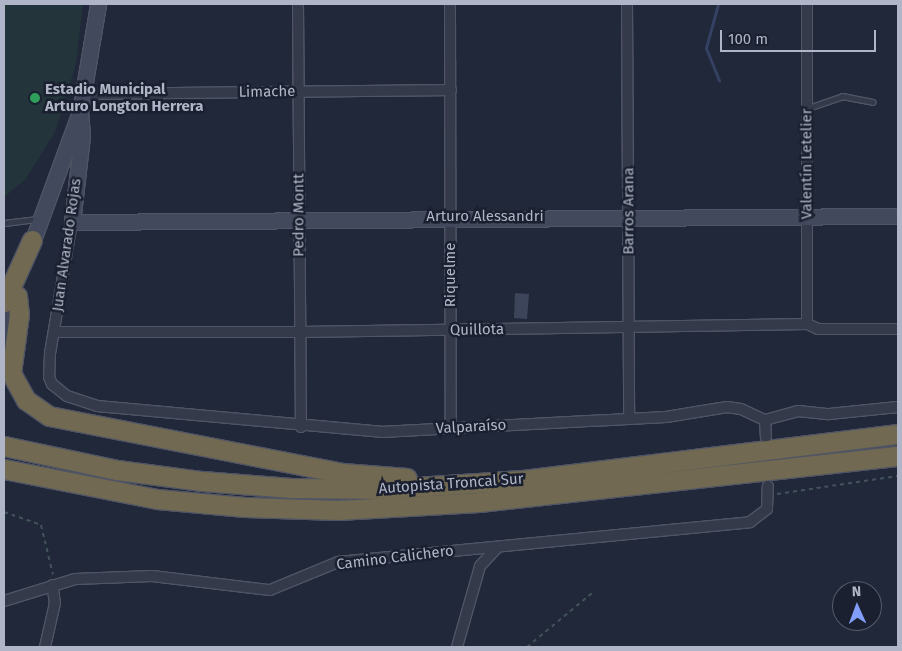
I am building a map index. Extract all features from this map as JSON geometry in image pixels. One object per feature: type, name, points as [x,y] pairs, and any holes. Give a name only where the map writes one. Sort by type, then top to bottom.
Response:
[{"type":"highway","points":[[32,240],[10,299],[19,314],[11,374],[26,400],[40,412],[58,419],[342,473],[410,478],[568,474]]},
{"type":"highway","name":"Autopista Troncal Sur","points":[[4,446],[160,476],[291,488],[430,488],[568,474],[898,434]]},
{"type":"highway","name":"Autopista Troncal Sur","points":[[4,469],[157,499],[245,507],[348,510],[479,502],[898,456]]},
{"type":"main road","name":"Juan Alvarado Rojas","points":[[32,240],[80,112],[98,4]]},
{"type":"main road","name":"Juan Alvarado Rojas","points":[[72,222],[82,136],[80,112]]},
{"type":"main road","name":"Arturo Alessandri","points":[[72,222],[451,217],[898,216]]},
{"type":"main road","points":[[4,342],[10,299]]},
{"type":"street","name":"Pedro Montt","points":[[298,4],[298,219],[301,427]]},
{"type":"street","name":"Riquelme","points":[[450,4],[451,427]]},
{"type":"street","name":"Barros Arana","points":[[627,4],[629,419]]},
{"type":"street","name":"Valentín Letelier","points":[[806,324],[807,4]]},
{"type":"street","name":"Limache","points":[[84,94],[451,90]]},
{"type":"street","name":"Juan Alvarado Rojas","points":[[49,377],[54,332],[72,222]]},
{"type":"street","name":"Quillota","points":[[54,332],[300,332],[806,324],[818,329],[898,329]]},
{"type":"street","name":"Valparaíso","points":[[49,377],[52,384],[66,396],[97,406],[301,427],[381,432],[451,427],[666,418],[727,407],[765,420]]},
{"type":"street","points":[[766,436],[765,420],[798,411],[829,414],[898,407]]},
{"type":"street","name":"Camino Calichero","points":[[4,601],[75,579],[152,576],[270,590],[338,562],[750,522],[767,509],[769,491]]},
{"type":"street","points":[[458,647],[480,566],[498,547]]},
{"type":"street","points":[[45,647],[55,603],[52,585]]},
{"type":"lane","points":[[807,108],[842,96],[872,102]]},
{"type":"lane","points":[[4,222],[40,219]]},
{"type":"path","points":[[769,491],[898,476]]},
{"type":"path","points":[[4,512],[41,525],[53,569],[52,585]]},
{"type":"path","points":[[527,647],[592,593]]},
{"type":"shaded area","name":"Estadio Municipal Arturo Longton Herrera","points":[[4,4],[83,4],[76,64],[55,132],[25,180],[4,197]]},
{"type":"building","points":[[515,293],[529,294],[527,319],[514,318]]},
{"type":"waterway","points":[[718,4],[706,48],[719,80]]},
{"type":"place","name":"Estadio Municipal Arturo Longton Herrera","points":[[35,98]]}]
